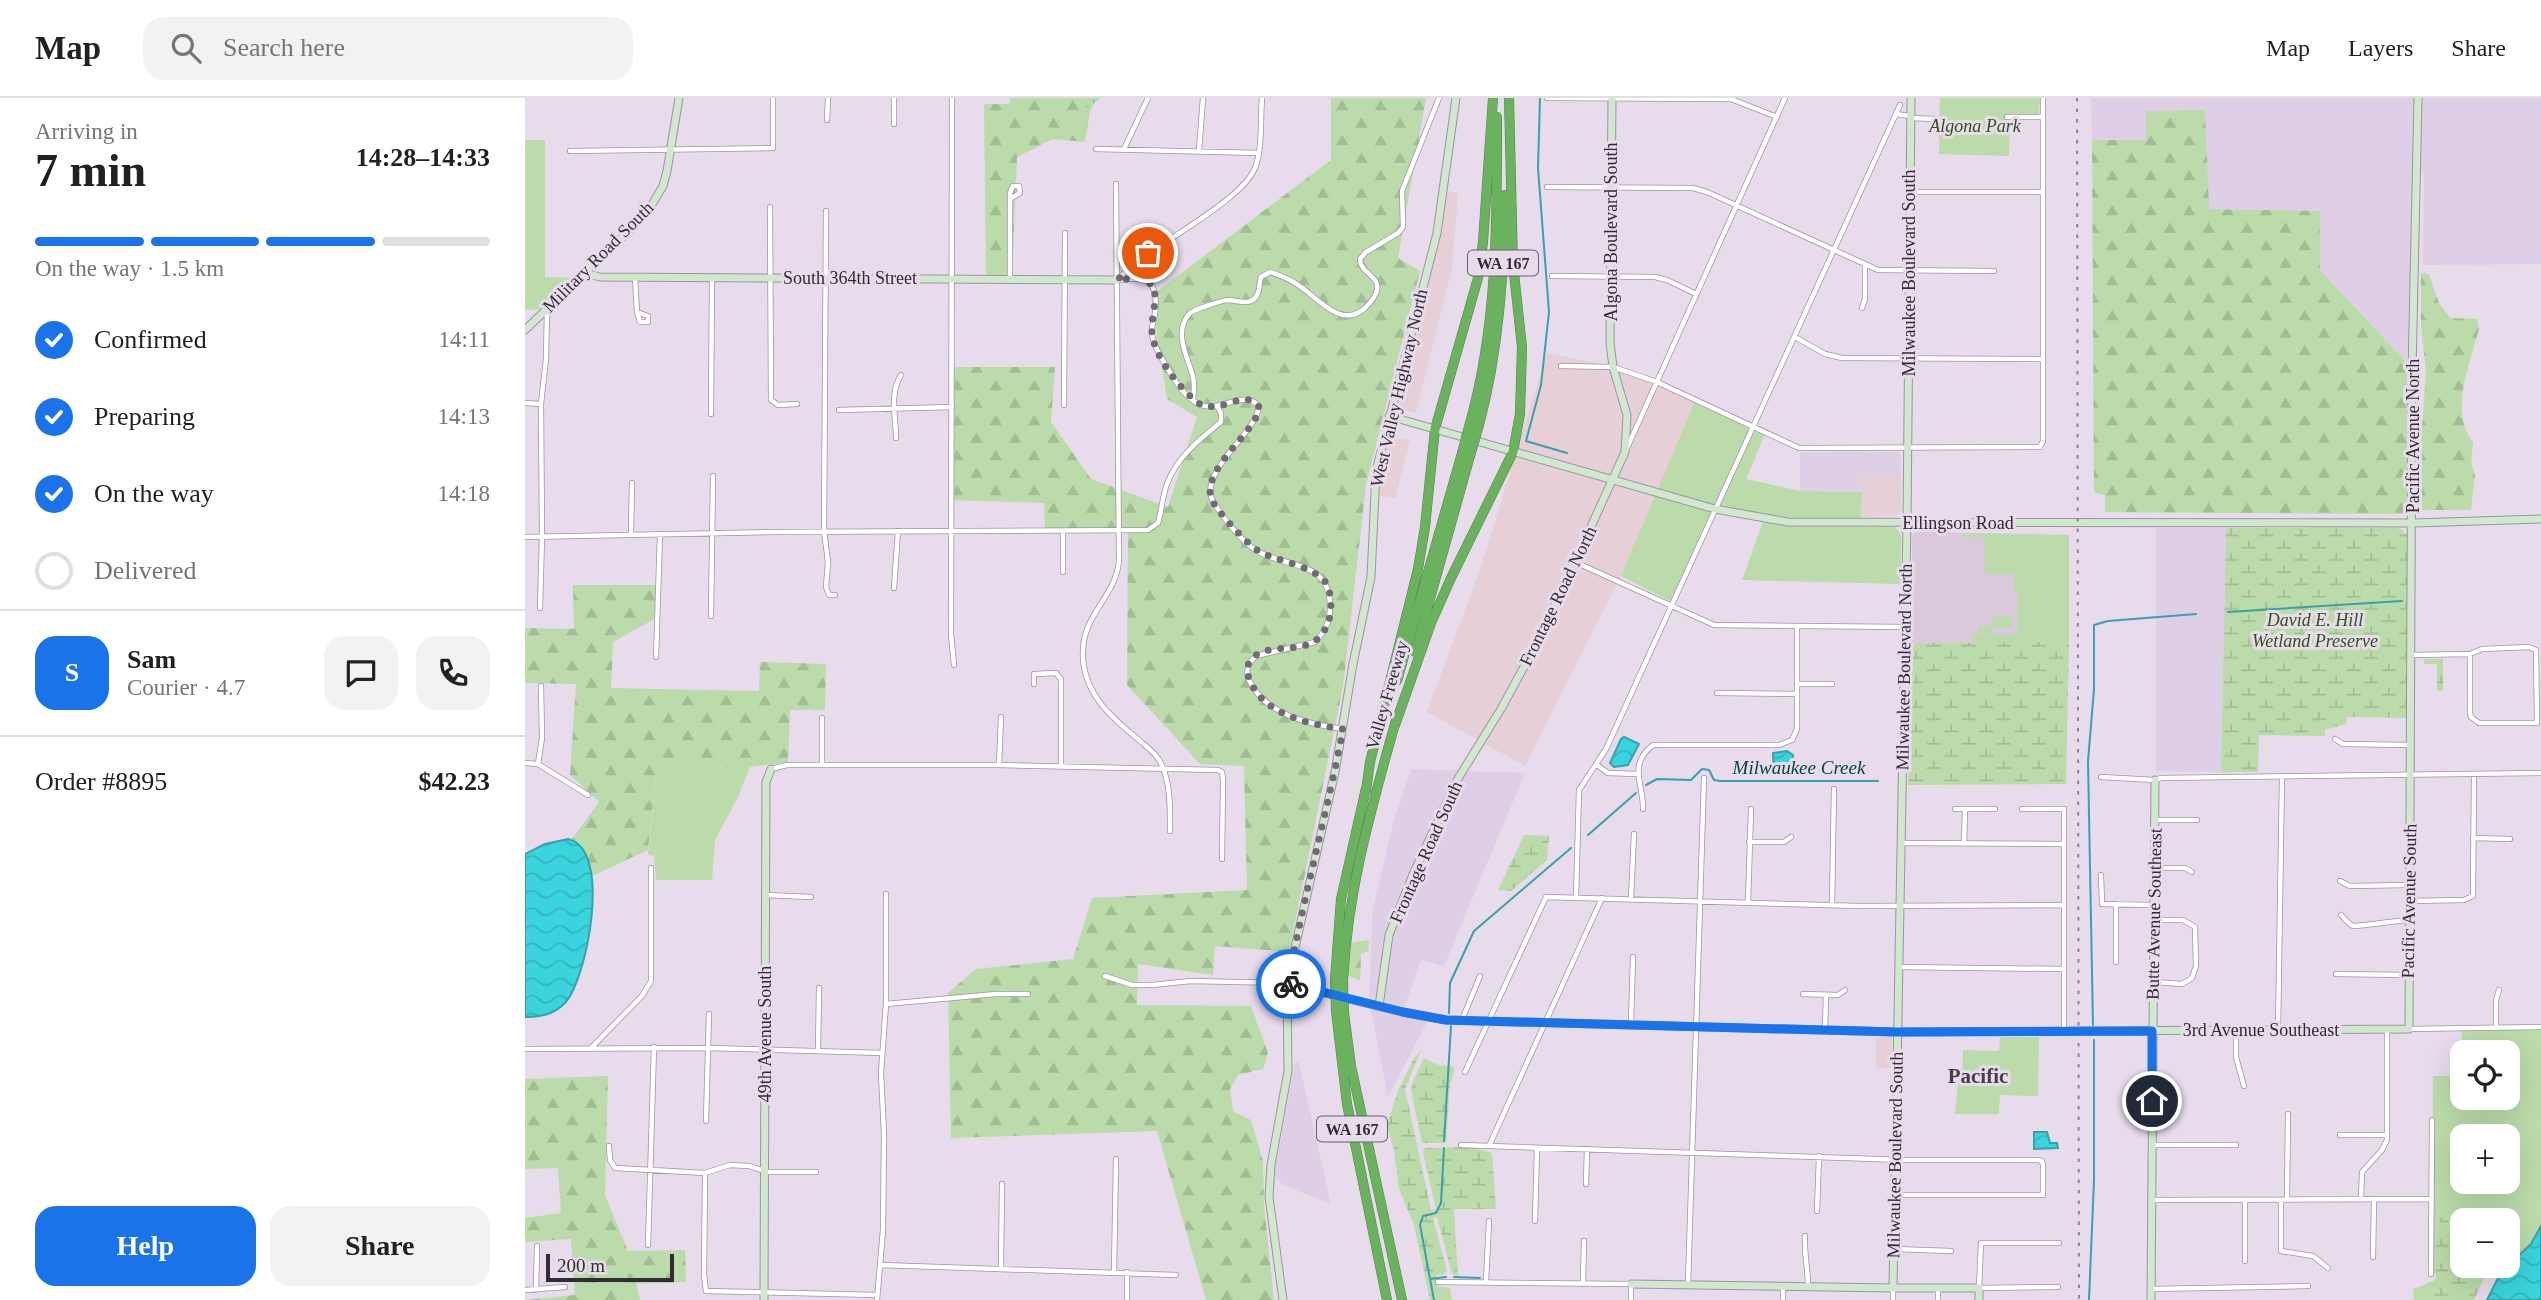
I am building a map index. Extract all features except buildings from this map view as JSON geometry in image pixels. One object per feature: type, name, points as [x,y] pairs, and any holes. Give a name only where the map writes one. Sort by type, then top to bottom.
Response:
[{"type":"highway","name":"Valley Freeway","points":[[1475,424],[1492,295],[1495,98]]},
{"type":"highway","points":[[1366,791],[1370,762],[1418,569],[1435,429],[1478,278],[1495,98]]},
{"type":"highway","name":"Valley Freeway","points":[[1388,1300],[1347,1104],[1339,980],[1341,899],[1366,791],[1491,376],[1501,306],[1508,98]]},
{"type":"highway","points":[[1395,725],[1431,623],[1513,452],[1522,382],[1522,347],[1513,264],[1508,98]]},
{"type":"highway","name":"Valley Freeway","points":[[1339,980],[1358,862],[1466,454]]},
{"type":"highway","name":"Valley Freeway","points":[[1340,1012],[1402,1300]]},
{"type":"street","name":"Military Road South","points":[[525,330],[634,226],[651,206],[663,186],[679,98]]},
{"type":"street","points":[[570,151],[773,148],[773,98]]},
{"type":"street","points":[[827,120],[828,98]]},
{"type":"street","points":[[894,98],[894,124]]},
{"type":"street","points":[[952,98],[951,634],[954,665]]},
{"type":"street","points":[[1124,149],[1148,98]]},
{"type":"street","points":[[1199,151],[1203,98]]},
{"type":"street","points":[[1117,280],[1148,253],[1234,195],[1248,179],[1259,153],[1262,98]]},
{"type":"street","points":[[1193,400],[1193,379],[1182,337],[1185,320],[1194,310],[1224,300],[1246,303],[1252,300],[1258,292],[1261,277],[1270,272],[1296,283],[1316,300],[1342,315],[1358,313],[1373,299],[1378,289],[1377,284],[1362,269],[1360,259],[1366,252],[1401,230],[1402,191],[1440,98]]},
{"type":"street","name":"West Valley Highway North","points":[[1283,1300],[1269,1198],[1271,1165],[1289,1071],[1286,1004],[1288,984],[1333,782],[1371,577],[1374,482],[1437,233],[1456,98]]},
{"type":"street","points":[[1547,98],[1731,99],[1777,117]]},
{"type":"street","name":"Algona Boulevard South","points":[[1612,98],[1610,344],[1613,367],[1626,408],[1625,452]]},
{"type":"street","points":[[1625,452],[1785,98]]},
{"type":"street","name":"Milwaukee Boulevard South","points":[[1908,449],[1910,98]]},
{"type":"street","points":[[1560,366],[1613,367],[1657,382],[1787,444],[1805,449],[2036,448],[2042,445],[2043,98]]},
{"type":"street","name":"Pacific Avenue North","points":[[2411,774],[2412,372],[2418,98]]},
{"type":"street","points":[[1576,897],[1579,790],[1607,749],[1900,105]]},
{"type":"street","points":[[1896,114],[1936,119]]},
{"type":"street","points":[[2007,117],[2043,117]]},
{"type":"street","points":[[1096,149],[1259,153]]},
{"type":"street","points":[[1116,184],[1118,574],[1086,628],[1084,670],[1102,707],[1153,752],[1163,769],[1170,798],[1170,831]]},
{"type":"street","points":[[1547,187],[1693,188],[1865,265],[1885,271],[1993,271]]},
{"type":"street","points":[[1910,192],[2043,192]]},
{"type":"street","points":[[1010,199],[1010,278]]},
{"type":"street","points":[[770,207],[771,400],[778,405],[797,404]]},
{"type":"street","points":[[826,211],[824,531],[828,562],[826,589],[829,595],[835,595]]},
{"type":"street","points":[[1064,405],[1065,233]]},
{"type":"street","points":[[1861,308],[1864,299],[1865,265]]},
{"type":"street","name":"South 364th Street","points":[[584,273],[600,277],[1117,280]]},
{"type":"street","points":[[1552,276],[1661,278],[1696,294]]},
{"type":"street","points":[[635,277],[638,312]]},
{"type":"street","points":[[711,414],[712,278]]},
{"type":"street","points":[[1117,280],[1140,278],[1153,285],[1153,338],[1170,373],[1193,400],[1201,405],[1217,406],[1248,399],[1256,402],[1259,409],[1257,419],[1234,444],[1216,473],[1211,488],[1212,500],[1244,540],[1257,551],[1315,573],[1327,583],[1330,606],[1328,625],[1319,638],[1311,644],[1256,656],[1248,665],[1248,677],[1259,694],[1277,710],[1304,721],[1343,729]]},
{"type":"street","points":[[540,608],[541,404],[546,359],[547,309]]},
{"type":"street","points":[[1795,337],[1833,357],[2043,359]]},
{"type":"street","points":[[896,438],[896,408],[893,396],[901,375]]},
{"type":"street","points":[[525,403],[541,404]]},
{"type":"street","points":[[525,537],[824,531],[1148,530],[1156,525],[1167,485],[1177,464],[1193,445],[1221,422],[1221,413],[1217,406]]},
{"type":"street","points":[[839,410],[952,407]]},
{"type":"street","name":"Ellingson Road","points":[[1389,416],[1612,481],[1716,509],[1765,519],[1811,523],[2413,523],[2541,519]]},
{"type":"street","name":"Milwaukee Boulevard North","points":[[1901,843],[1908,449]]},
{"type":"street","name":"Frontage Road North","points":[[1501,709],[1542,634],[1625,452]]},
{"type":"street","points":[[711,615],[713,476]]},
{"type":"street","points":[[631,534],[632,483]]},
{"type":"street","points":[[894,588],[898,531]]},
{"type":"street","points":[[1063,531],[1063,572]]},
{"type":"street","points":[[656,657],[660,534]]},
{"type":"street","points":[[1575,562],[1714,625],[1905,627]]},
{"type":"street","points":[[1643,809],[1637,774],[1650,747],[1657,744],[1779,745],[1788,743],[1794,736],[1797,729],[1797,626]]},
{"type":"street","points":[[2412,654],[2470,654],[2482,649],[2529,647],[2536,650],[2537,723],[2479,723],[2473,719],[2470,713],[2470,654]]},
{"type":"street","points":[[1034,684],[1034,674],[1056,673],[1061,679],[1061,766]]},
{"type":"street","points":[[1797,684],[1832,684]]},
{"type":"street","points":[[538,764],[542,738],[541,685]]},
{"type":"street","points":[[1717,693],[1797,694]]},
{"type":"street","name":"Frontage Road South","points":[[1379,1006],[1389,934],[1399,906],[1448,799],[1501,709]]},
{"type":"street","points":[[822,718],[822,765]]},
{"type":"street","points":[[999,765],[1001,718]]},
{"type":"street","points":[[2335,739],[2343,744],[2411,745]]},
{"type":"street","points":[[525,763],[538,764],[587,795]]},
{"type":"street","points":[[771,769],[787,765],[999,765],[1219,770],[1223,780],[1222,859]]},
{"type":"street","points":[[1597,765],[1608,773],[1637,774]]},
{"type":"street","name":"49th Avenue South","points":[[764,1296],[766,782],[771,769]]},
{"type":"street","points":[[2101,777],[2155,780],[2541,773]]},
{"type":"street","name":"Pacific Avenue South","points":[[2409,1028],[2411,774]]},
{"type":"street","points":[[2409,901],[2471,898],[2474,774]]},
{"type":"street","points":[[2279,1030],[2282,777]]},
{"type":"street","points":[[1688,1285],[1704,778]]},
{"type":"street","name":"Butte Avenue Southeast","points":[[2151,1300],[2155,780]]},
{"type":"street","points":[[1832,905],[1835,789]]},
{"type":"street","points":[[1748,903],[1751,809]]},
{"type":"street","points":[[1955,809],[1995,809]]},
{"type":"street","points":[[1964,844],[1965,809]]},
{"type":"street","points":[[2022,809],[2064,809],[2064,1032]]},
{"type":"street","points":[[2155,820],[2197,820]]},
{"type":"street","points":[[1631,899],[1634,834]]},
{"type":"street","points":[[1749,842],[1784,842],[1791,837]]},
{"type":"street","points":[[2473,838],[2510,839]]},
{"type":"street","points":[[1901,843],[2064,844]]},
{"type":"street","name":"Milwaukee Boulevard South","points":[[1893,1300],[1901,843]]},
{"type":"street","points":[[592,1047],[642,996],[651,981],[651,868]]},
{"type":"street","points":[[2155,868],[2185,868],[2192,872]]},
{"type":"street","points":[[2101,875],[2102,904],[2154,905]]},
{"type":"street","points":[[2340,881],[2350,886],[2409,885]]},
{"type":"street","points":[[705,1173],[703,1275],[706,1291],[764,1296],[877,1298],[881,1265],[884,1171],[881,1094],[886,1004],[886,894]]},
{"type":"street","points":[[766,895],[811,897]]},
{"type":"street","points":[[1465,1072],[1546,897],[1832,905],[2064,905]]},
{"type":"street","points":[[1489,1146],[1602,898]]},
{"type":"street","points":[[2116,904],[2116,962]]},
{"type":"street","points":[[2341,915],[2351,925],[2358,927],[2384,921],[2409,920]]},
{"type":"street","points":[[2153,982],[2183,983],[2192,978],[2197,962],[2195,927],[2183,920],[2154,920]]},
{"type":"street","points":[[1631,1025],[1633,957]]},
{"type":"street","points":[[1899,967],[2064,969]]},
{"type":"street","points":[[2336,974],[2408,975]]},
{"type":"street","points":[[1105,976],[1132,985],[1191,981],[1275,981],[1288,984]]},
{"type":"street","points":[[1462,1020],[1480,976]]},
{"type":"street","name":"3rd Avenue Southeast","points":[[1288,984],[1427,1017],[1545,1023],[1897,1032],[2541,1027]]},
{"type":"street","points":[[818,1051],[819,988]]},
{"type":"street","points":[[1803,994],[1842,994],[1845,990]]},
{"type":"street","points":[[2496,1028],[2496,1000],[2499,990]]},
{"type":"street","points":[[886,1004],[996,994],[1028,994]]},
{"type":"street","points":[[1825,1030],[1826,995]]},
{"type":"street","points":[[706,1121],[709,1014]]},
{"type":"street","points":[[2361,1199],[2363,1172],[2382,1150],[2387,1135],[2387,1029]]},
{"type":"street","points":[[2236,1030],[2236,1057],[2244,1086]]},
{"type":"street","points":[[648,1245],[654,1048]]},
{"type":"street","points":[[525,1049],[708,1048],[882,1053]]},
{"type":"street","points":[[2288,1114],[2281,1251],[2313,1256],[2328,1268]]},
{"type":"street","points":[[2431,1274],[2432,1120]]},
{"type":"street","points":[[2340,1135],[2387,1135]]},
{"type":"street","points":[[2151,1145],[2236,1144]]},
{"type":"street","points":[[1461,1145],[2042,1161],[2043,1195],[1895,1195]]},
{"type":"street","points":[[608,1146],[610,1160],[615,1168],[705,1173],[730,1165],[749,1166],[764,1171],[816,1172]]},
{"type":"street","points":[[1535,1220],[1538,1148]]},
{"type":"street","points":[[1586,1184],[1587,1149]]},
{"type":"street","points":[[1817,1211],[1819,1156]]},
{"type":"street","points":[[1114,1272],[1115,1159]]},
{"type":"street","points":[[1001,1269],[1002,1184]]},
{"type":"street","points":[[2151,1199],[2431,1199]]},
{"type":"street","points":[[2373,1257],[2374,1199]]},
{"type":"street","points":[[2245,1200],[2245,1261]]},
{"type":"street","points":[[1486,1282],[1489,1221]]},
{"type":"street","points":[[1805,1236],[1804,1258],[1808,1270],[1808,1287]]},
{"type":"street","points":[[1583,1283],[1584,1241]]},
{"type":"street","points":[[1979,1300],[1981,1243],[2059,1243]]},
{"type":"street","points":[[536,1290],[537,1246]]},
{"type":"street","points":[[1894,1249],[1951,1251]]},
{"type":"street","points":[[881,1265],[1176,1275]]},
{"type":"street","points":[[1127,1300],[1128,1272]]},
{"type":"street","points":[[1438,1282],[1893,1288],[2058,1287]]},
{"type":"street","points":[[1631,1284],[1631,1300]]},
{"type":"street","points":[[2151,1289],[2308,1286]]},
{"type":"street","points":[[525,1290],[565,1287]]},
{"type":"street","points":[[1783,1287],[1783,1300]]},
{"type":"street","points":[[1938,1288],[1938,1300]]},
{"type":"street","points":[[1968,1288],[1979,1300]]},
{"type":"shaded area","points":[[2091,98],[2541,98],[2541,264],[2423,265],[2424,173],[2415,173],[2407,363],[2320,270],[2320,211],[2209,209],[2146,111],[2146,140],[2092,140]]},
{"type":"shaded area","points":[[1447,192],[1458,193],[1452,269],[1416,413],[1397,408],[1397,400],[1431,270]]},
{"type":"shaded area","points":[[1547,353],[1613,367],[1657,382],[1695,401],[1621,576],[1525,766],[1427,712],[1480,570]]},
{"type":"shaded area","points":[[1389,436],[1410,440],[1395,498],[1376,496]]},
{"type":"shaded area","points":[[1800,452],[1900,452],[1901,476],[1862,476],[1862,492],[1800,492]]},
{"type":"shaded area","points":[[1862,476],[1901,476],[1901,510],[1898,515],[1862,517]]},
{"type":"shaded area","points":[[1922,528],[1923,531],[1963,533],[2069,535],[2069,642],[1912,643],[1912,536],[1916,529]]},
{"type":"shaded area","points":[[2156,528],[2226,528],[2221,772],[2156,771]]},
{"type":"shaded area","points":[[1411,769],[1525,773],[1444,966],[1421,960],[1403,1012],[1429,1018],[1388,1097],[1369,1001],[1373,908],[1394,820]]},
{"type":"shaded area","points":[[1876,1037],[1892,1037],[1891,1068],[1876,1068]]},
{"type":"shaded area","points":[[1295,1062],[1299,1063],[1331,1204],[1283,1185],[1274,1175]]},
{"type":"green space","points":[[1010,98],[1074,98],[1086,109],[1095,102],[1090,111],[1085,142],[1053,139],[1017,157],[1012,278],[986,278],[984,104],[1009,104]]},
{"type":"green space","points":[[1074,98],[1101,98],[1086,109],[1079,108]]},
{"type":"green space","points":[[1331,98],[1426,98],[1398,258],[1420,271],[1366,485],[1343,687],[1289,952],[1215,946],[1213,975],[1138,964],[1137,1005],[1251,1006],[1268,1053],[1263,1069],[1238,1075],[1230,1089],[1233,1111],[1251,1120],[1263,1161],[1264,1205],[1274,1300],[1206,1300],[1157,1131],[951,1138],[948,993],[976,969],[1073,959],[1092,898],[1247,890],[1244,766],[1200,764],[1127,685],[1128,531],[1045,531],[1044,503],[952,500],[951,367],[1055,367],[1051,422],[1091,479],[1168,507],[1197,417],[1167,399],[1151,296],[1331,160]]},
{"type":"green space","name":"Algona Park","points":[[1940,98],[2040,98],[2039,114],[2010,114],[2009,156],[1939,154]]},
{"type":"green space","points":[[2205,110],[2209,209],[2320,211],[2320,270],[2407,363],[2407,514],[2105,512],[2105,496],[2094,492],[2092,140],[2146,140],[2146,111]]},
{"type":"green space","points":[[525,140],[545,140],[545,277],[579,278],[547,309],[525,310]]},
{"type":"green space","points":[[2421,273],[2429,274],[2439,303],[2450,318],[2477,319],[2479,329],[2462,402],[2466,430],[2473,443],[2471,463],[2475,474],[2471,510],[2422,510],[2421,441],[2426,372],[2421,325]]},
{"type":"green space","points":[[1695,401],[1765,434],[1746,479],[1800,491],[1862,492],[1861,527],[1895,527],[1901,534],[1901,584],[1742,580],[1764,519],[1716,509],[1670,601],[1621,576]]},
{"type":"green space","name":"David E. Hill Wetland Preserve","points":[[2226,528],[2400,528],[2407,535],[2407,718],[2347,717],[2346,724],[2325,730],[2325,736],[2259,735],[2258,772],[2221,772]]},
{"type":"green space","points":[[1963,533],[2069,535],[2069,642],[1973,643],[1973,635],[2017,634],[2018,593],[2014,589],[2014,574],[1984,574],[1984,537],[1963,537]]},
{"type":"green space","points":[[573,585],[656,585],[656,618],[613,642],[611,688],[759,691],[760,662],[826,664],[825,710],[790,710],[788,762],[750,767],[657,765],[648,850],[592,876],[581,844],[572,839],[599,802],[570,775],[576,684],[525,683],[525,628],[574,629]]},
{"type":"green space","points":[[1993,617],[2012,617],[2012,628],[1993,628],[1993,634],[1978,633],[1978,626],[1992,626]]},
{"type":"green space","points":[[2069,642],[2066,784],[1908,785],[1912,643]]},
{"type":"green space","points":[[2424,659],[2443,659],[2443,691],[2437,691],[2437,664],[2424,664]]},
{"type":"green space","points":[[657,765],[750,767],[738,797],[715,840],[712,880],[656,880],[654,856],[648,855]]},
{"type":"green space","points":[[1524,835],[1549,836],[1547,860],[1511,891],[1498,890]]},
{"type":"green space","points":[[1369,940],[1368,951],[1361,954],[1360,981],[1348,975],[1350,943]]},
{"type":"green space","points":[[2541,1027],[2541,1226],[2531,1244],[2520,1254],[2520,1208],[2450,1208],[2450,1273],[2431,1274],[2433,1076],[2450,1076],[2450,1110],[2520,1110],[2520,1040],[2462,1040],[2462,1029]]},
{"type":"green space","points":[[2000,1037],[2039,1037],[2038,1096],[2000,1095],[1999,1114],[1955,1114],[1958,1082],[1962,1081],[1963,1050],[1999,1051]]},
{"type":"green space","points":[[1421,1050],[1405,1089],[1431,1210],[1436,1209],[1423,1152],[1425,1148],[1469,1147],[1492,1153],[1496,1209],[1454,1209],[1458,1276],[1452,1274],[1437,1217],[1433,1218],[1447,1271],[1437,1275],[1436,1286],[1450,1288],[1452,1300],[1430,1300],[1414,1225],[1399,1189],[1394,1150],[1387,1125],[1398,1091],[1414,1058]]},
{"type":"green space","points":[[1424,1058],[1441,1066],[1450,1065],[1455,1068],[1450,1084],[1446,1143],[1422,1143],[1411,1090]]},
{"type":"green space","points":[[608,1076],[605,1195],[628,1251],[685,1250],[686,1282],[636,1284],[640,1300],[525,1300],[575,1295],[571,1239],[525,1242],[525,1218],[561,1213],[558,1168],[525,1169],[525,1079]]},
{"type":"green space","points":[[2443,1215],[2450,1215],[2450,1278],[2484,1278],[2474,1300],[2414,1300],[2413,1289],[2434,1281],[2436,1277],[2440,1220]]},
{"type":"water","points":[[1624,737],[1639,744],[1628,765],[1614,767],[1610,763]]},
{"type":"water","points":[[1787,751],[1793,755],[1792,772],[1774,772],[1773,753]]},
{"type":"water","points":[[568,839],[582,848],[590,865],[593,889],[592,916],[581,969],[565,1003],[546,1014],[525,1017],[525,854],[545,844]]},
{"type":"water","points":[[2034,1132],[2047,1132],[2050,1143],[2057,1143],[2058,1148],[2034,1149]]},
{"type":"water","points":[[2541,1226],[2541,1300],[2487,1300],[2498,1278],[2520,1278],[2520,1254],[2531,1244]]},
{"type":"waterway","points":[[1540,98],[1538,168],[1549,312],[1541,385],[1526,441],[1567,453]]},
{"type":"waterway","points":[[2228,612],[2402,601]]},
{"type":"waterway","points":[[2093,1025],[2088,761],[2094,689],[2094,625],[2108,621],[2196,614]]},
{"type":"waterway","name":"Milwaukee Creek","points":[[1646,785],[1657,779],[1691,780],[1702,769],[1709,770],[1714,780],[1720,781],[1878,781]]},
{"type":"waterway","name":"Milwaukee Creek","points":[[1588,835],[1636,793]]},
{"type":"waterway","name":"Milwaukee Creek","points":[[1449,1013],[1450,983],[1474,931],[1571,848]]},
{"type":"waterway","name":"Milwaukee Creek","points":[[1444,1141],[1451,1026]]},
{"type":"waterway","points":[[2089,1300],[2094,1180],[2094,1040]]},
{"type":"waterway","name":"Milwaukee Creek","points":[[1434,1300],[1420,1225],[1423,1216],[1436,1213],[1441,1203],[1444,1148]]},
{"type":"waterway","points":[[1430,1279],[1446,1277]]},
{"type":"waterway","points":[[1454,1277],[1480,1278]]},
{"type":"railway","points":[[2077,98],[2079,1300]]},
{"type":"way so far","points":[[1148,253],[1117,280],[1140,278],[1153,285],[1155,304],[1152,337],[1175,380],[1201,405],[1217,406],[1248,399],[1259,407],[1257,419],[1234,444],[1216,473],[1211,488],[1212,500],[1244,540],[1257,551],[1315,573],[1325,580],[1329,590],[1329,619],[1315,642],[1260,654],[1253,658],[1247,668],[1254,688],[1271,705],[1304,721],[1343,729],[1294,952],[1288,984],[1291,984]]},
{"type":"district","name":"Pacific","points":[[1978,1076]]},
{"type":"route","points":[[1291,984],[1446,1020],[1897,1032],[2152,1031],[2152,1101]]}]
